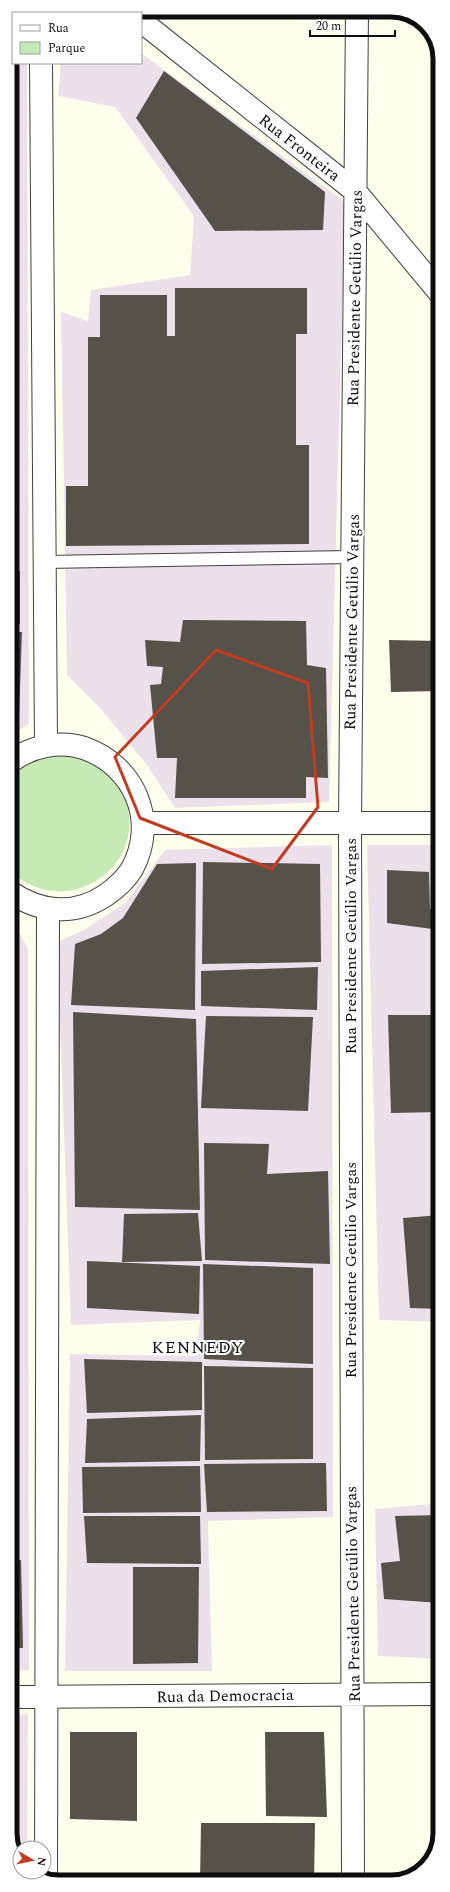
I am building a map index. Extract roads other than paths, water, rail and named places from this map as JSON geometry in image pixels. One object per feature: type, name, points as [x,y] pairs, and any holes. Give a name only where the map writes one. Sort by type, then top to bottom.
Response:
[{"type":"street","name":"Rua Presidente Getúlio Vargas","points":[[353,1875],[350,822],[357,17]]},
{"type":"street","name":"Rua Fronteira","points":[[142,22],[355,190],[433,285]]},
{"type":"street","points":[[41,64],[46,745]]},
{"type":"street","points":[[17,756],[46,745],[74,745],[100,754],[122,772],[137,796],[143,823],[141,848],[132,870],[116,889],[95,902],[72,909],[48,909],[24,902],[17,897]]},
{"type":"street","points":[[143,823],[433,823]]},
{"type":"street","points":[[46,1840],[48,909]]},
{"type":"street","name":"Rua da Democracia","points":[[17,1696],[433,1694]]},
{"type":"lane","points":[[45,562],[352,557]]},
{"type":"district","name":"KENNEDY","points":[[198,1347]]}]
